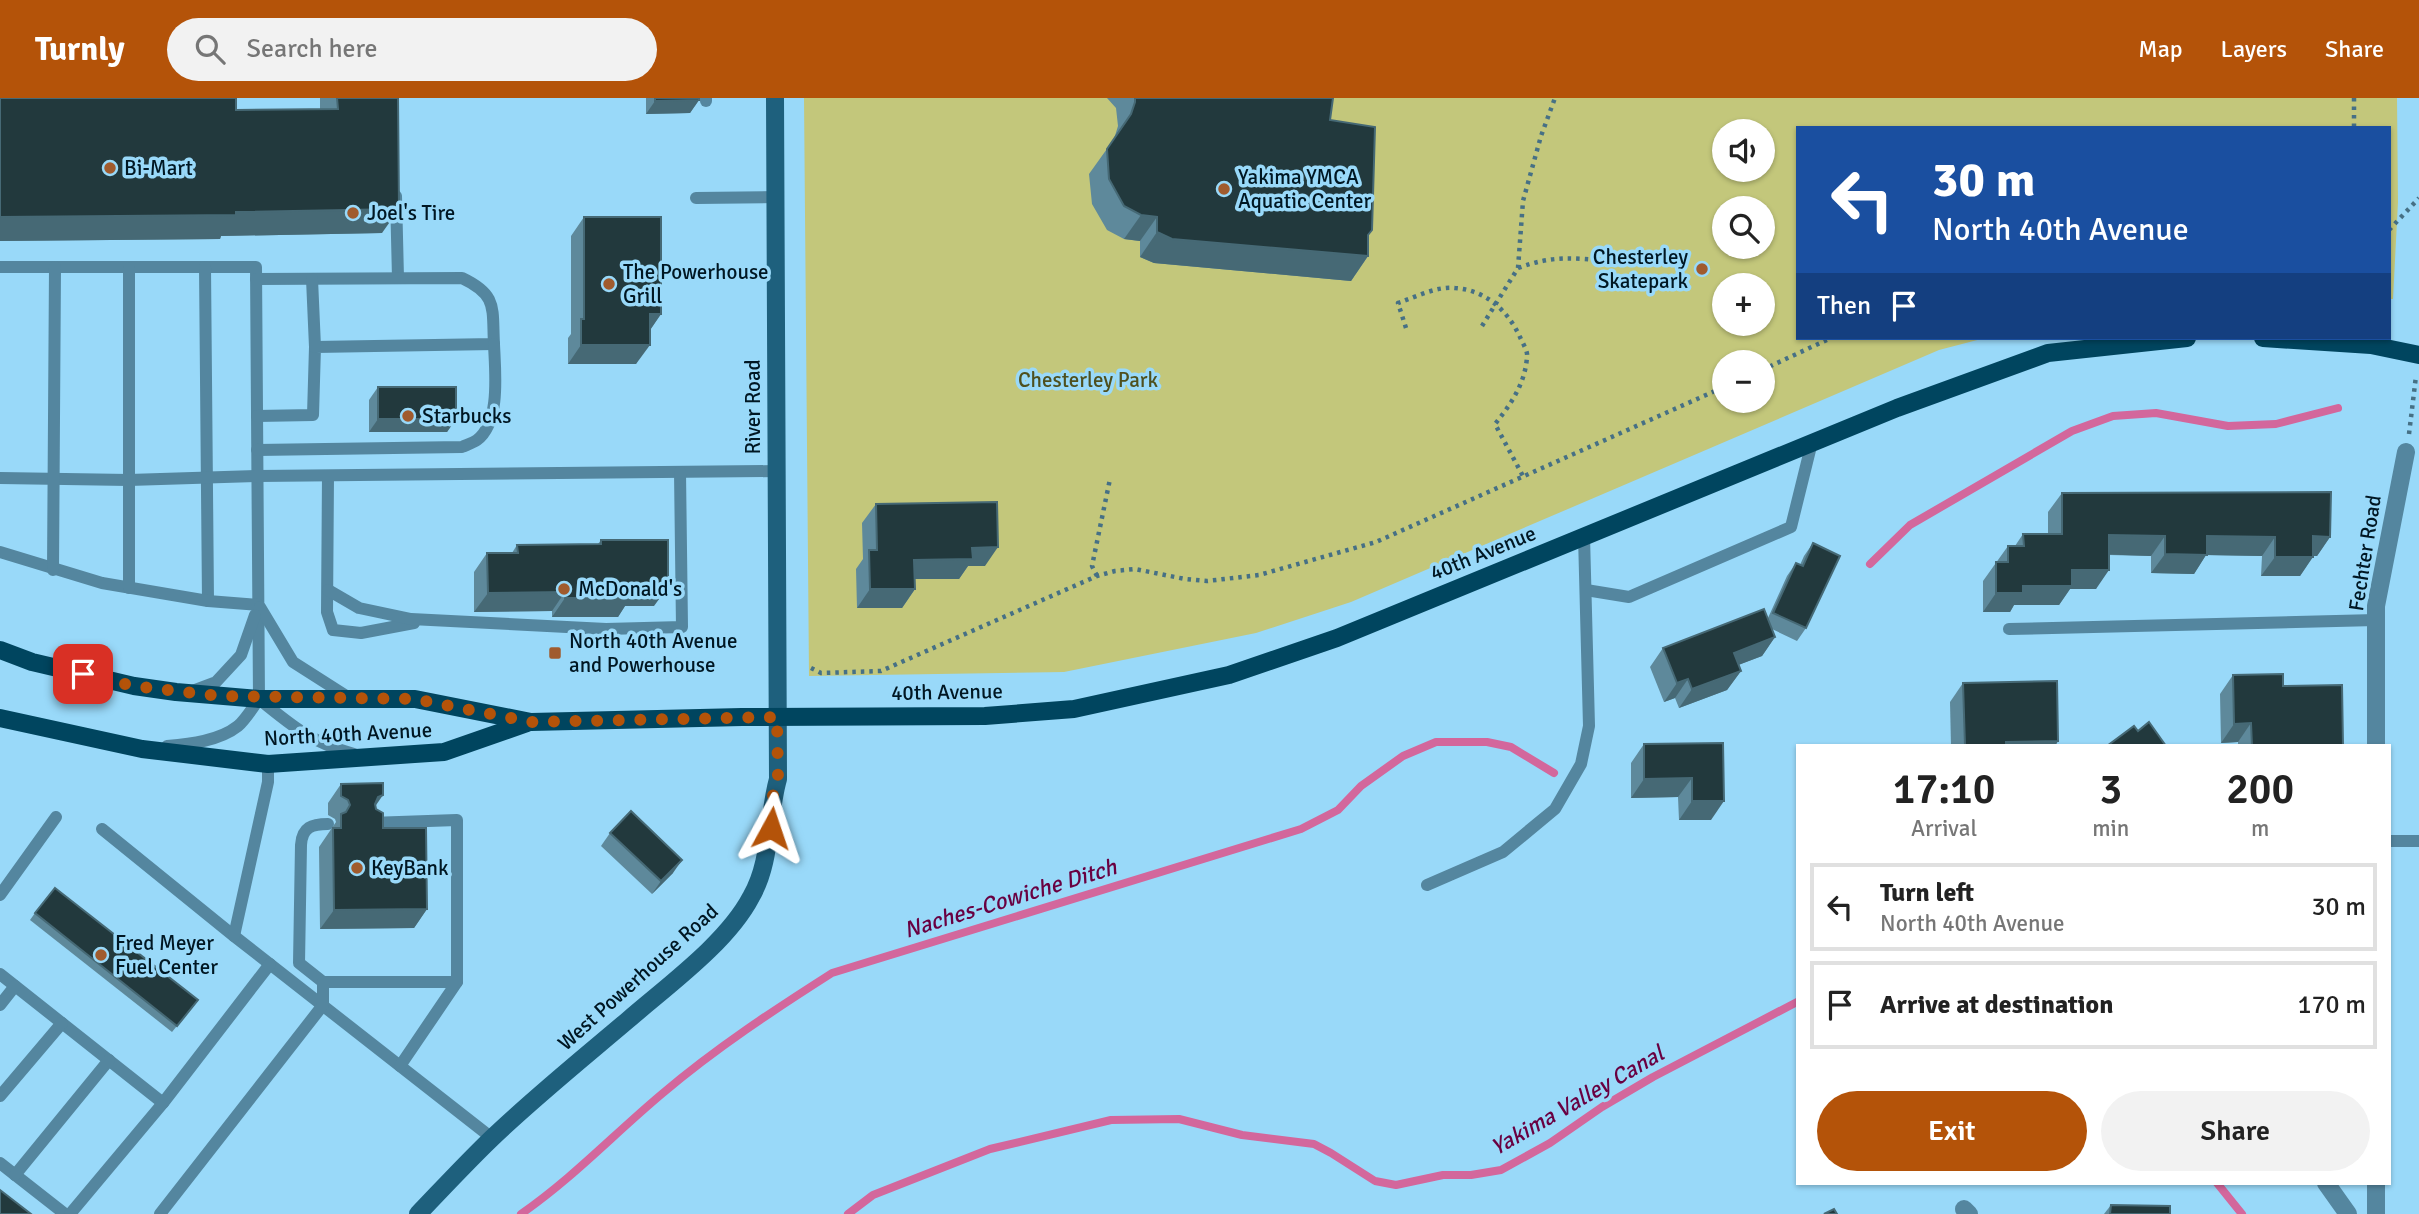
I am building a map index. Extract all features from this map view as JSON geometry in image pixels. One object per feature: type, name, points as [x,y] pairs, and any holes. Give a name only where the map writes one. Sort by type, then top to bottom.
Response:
[{"type":"main road","name":"River Road","points":[[775,98],[777,717]]},
{"type":"main road","name":"40th Avenue","points":[[777,717],[985,716],[1074,709],[1229,675],[1337,638],[1896,408],[2048,353],[2168,340]]},
{"type":"main road","points":[[2294,340],[2371,345],[2418,361]]},
{"type":"main road","name":"North 40th Avenue","points":[[0,650],[45,665],[134,686],[176,692],[259,699],[415,699],[531,722],[777,717]]},
{"type":"main road","name":"West Powerhouse Road","points":[[418,1214],[492,1138],[698,958],[735,922],[752,896],[767,852],[772,799],[778,779],[777,717]]},
{"type":"main road","name":"North 40th Avenue","points":[[0,718],[142,749],[268,764],[444,752],[531,722]]},
{"type":"street","name":"Fechter Road","points":[[2376,744],[2376,606],[2406,452]]},
{"type":"street","points":[[2327,1185],[2348,1214]]},
{"type":"street","points":[[2376,1185],[2376,1214]]},
{"type":"lane","points":[[396,181],[398,278]]},
{"type":"lane","points":[[696,198],[775,197]]},
{"type":"lane","points":[[0,267],[256,267],[259,699],[240,725],[224,734],[193,743],[142,749]]},
{"type":"lane","points":[[53,570],[55,267]]},
{"type":"lane","points":[[205,267],[208,601]]},
{"type":"lane","points":[[128,588],[130,268]]},
{"type":"lane","points":[[256,279],[462,278],[478,286],[492,302],[495,389],[490,425],[477,440],[462,447],[257,450]]},
{"type":"lane","points":[[257,416],[313,415],[315,347],[312,279]]},
{"type":"lane","points":[[315,347],[494,344]]},
{"type":"lane","points":[[1586,590],[1629,597],[1791,527],[1812,442]]},
{"type":"lane","points":[[0,478],[129,480],[258,476],[776,471]]},
{"type":"lane","points":[[328,590],[359,608],[411,620],[606,629],[682,627],[680,472]]},
{"type":"lane","points":[[328,476],[327,612],[333,630],[361,633],[428,620]]},
{"type":"lane","points":[[1427,885],[1503,852],[1555,809],[1581,764],[1589,726],[1584,536]]},
{"type":"lane","points":[[0,552],[53,570],[128,588],[208,601],[258,605]]},
{"type":"lane","points":[[176,692],[197,690],[216,682],[241,655],[258,605]]},
{"type":"lane","points":[[258,605],[293,662],[351,699]]},
{"type":"lane","points":[[2009,629],[2376,620]]},
{"type":"lane","points":[[259,699],[299,732],[338,750],[368,757]]},
{"type":"lane","points":[[234,936],[268,782],[268,764]]},
{"type":"lane","points":[[0,895],[56,817]]},
{"type":"lane","points":[[370,823],[457,820],[457,982],[400,1066]]},
{"type":"lane","points":[[328,824],[314,824],[302,835],[299,963],[323,982],[457,982]]},
{"type":"lane","points":[[102,829],[492,1138]]},
{"type":"lane","points":[[2391,841],[2419,841]]},
{"type":"lane","points":[[70,1214],[163,1103],[270,964]]},
{"type":"lane","points":[[0,974],[163,1103]]},
{"type":"lane","points":[[160,1214],[323,1005],[323,982]]},
{"type":"lane","points":[[0,1004],[16,986]]},
{"type":"lane","points":[[0,1096],[62,1023]]},
{"type":"lane","points":[[15,1175],[109,1060]]},
{"type":"lane","points":[[0,1163],[65,1214]]},
{"type":"path","points":[[1482,326],[1518,268],[1523,201],[1555,98]]},
{"type":"path","points":[[2354,98],[2354,126]]},
{"type":"path","points":[[2391,228],[2419,198]]},
{"type":"path","points":[[1518,268],[1542,259],[1565,257],[1609,261]]},
{"type":"path","points":[[1406,328],[1398,303],[1429,292],[1454,288],[1475,292],[1497,303],[1515,327],[1528,354],[1520,390],[1495,424],[1524,478]]},
{"type":"path","points":[[1775,364],[1827,340]]},
{"type":"path","points":[[2406,452],[2418,361]]},
{"type":"path","points":[[811,668],[821,673],[881,671],[1097,576],[1115,571],[1135,569],[1207,581],[1259,575],[1376,542],[1712,392]]},
{"type":"path","points":[[1097,576],[1092,566],[1110,479]]},
{"type":"green space","name":"Chesterley Park","points":[[804,98],[2397,98],[2398,202],[2393,299],[2391,126],[1796,126],[1796,340],[1977,340],[1939,350],[1351,602],[1256,633],[1064,672],[809,676]]},
{"type":"building","points":[[0,98],[236,98],[236,110],[338,109],[337,98],[398,98],[399,209],[236,212],[236,215],[0,217]]},
{"type":"building","points":[[655,98],[699,98],[699,100],[655,101]]},
{"type":"building","name":"Yakima YMCA Aquatic Center","points":[[1135,98],[1333,98],[1330,120],[1375,127],[1372,230],[1368,235],[1368,256],[1172,239],[1157,232],[1157,217],[1141,215],[1124,206],[1109,179],[1107,149],[1131,114]]},
{"type":"building","name":"The Powerhouse Grill","points":[[584,217],[661,217],[661,314],[650,314],[650,345],[581,345],[581,319],[584,319]]},
{"type":"building","points":[[378,387],[456,387],[456,419],[378,419]]},
{"type":"building","points":[[2331,492],[2330,537],[2313,536],[2313,557],[2275,557],[2275,537],[2207,536],[2207,555],[2165,554],[2165,536],[2109,535],[2109,570],[2072,570],[2072,586],[2023,586],[2023,593],[1996,593],[1996,562],[2008,562],[2008,546],[2024,546],[2023,534],[2062,534],[2062,493]]},
{"type":"building","points":[[997,502],[998,547],[972,548],[973,559],[914,560],[915,589],[870,589],[869,550],[877,550],[876,504]]},
{"type":"building","points":[[601,540],[668,540],[668,587],[631,587],[631,598],[565,598],[565,592],[488,593],[487,553],[518,553],[517,545],[601,544]]},
{"type":"building","points":[[1813,543],[1840,556],[1806,628],[1773,613],[1796,563],[1803,566]]},
{"type":"building","points":[[1764,609],[1775,637],[1734,653],[1741,671],[1692,689],[1688,679],[1677,683],[1663,648]]},
{"type":"building","points":[[2283,674],[2283,686],[2342,685],[2343,744],[2252,744],[2251,723],[2234,724],[2233,675]]},
{"type":"building","points":[[2057,681],[2058,741],[1965,744],[1963,683]]},
{"type":"building","points":[[2149,722],[2165,744],[2110,744],[2134,726],[2138,731]]},
{"type":"building","points":[[1723,743],[1724,801],[1692,801],[1692,778],[1644,779],[1644,744]]},
{"type":"building","points":[[383,783],[383,795],[378,797],[375,804],[376,809],[383,813],[383,828],[426,828],[427,909],[334,910],[333,828],[341,828],[341,814],[346,812],[350,805],[348,800],[341,796],[341,784]]},
{"type":"building","points":[[631,811],[682,860],[661,881],[610,833]]},
{"type":"building","points":[[55,888],[198,1000],[177,1026],[35,913]]},
{"type":"building","points":[[0,1190],[31,1214],[0,1214]]},
{"type":"building","points":[[2111,1205],[2170,1206],[2170,1214],[2110,1214]]},
{"type":"building","points":[[1834,1209],[1837,1214],[1824,1214]]},
{"type":"waterway","name":"Naches-Cowiche Ditch","points":[[1870,564],[1910,525],[2072,431],[2113,416],[2156,413],[2228,426],[2276,424],[2338,408]]},
{"type":"waterway","name":"Naches-Cowiche Ditch","points":[[521,1214],[558,1186],[683,1076],[767,1015],[832,973],[1301,829],[1338,810],[1361,786],[1403,756],[1436,742],[1487,742],[1511,747],[1554,773]]},
{"type":"waterway","name":"Yakima Valley Canal","points":[[848,1214],[873,1195],[990,1149],[1111,1120],[1179,1119],[1242,1135],[1314,1144],[1375,1181],[1396,1185],[1443,1175],[1471,1175],[1501,1170],[1550,1143],[1602,1107],[1653,1077],[1796,1003]]},
{"type":"waterway","name":"Yakima Valley Canal","points":[[2219,1185],[2242,1214]]},
{"type":"place","name":"Bi-Mart","points":[[110,168]]},
{"type":"place","name":"Yakima YMCA Aquatic Center","points":[[1224,189]]},
{"type":"place","name":"Joel's Tire","points":[[353,213]]},
{"type":"place","name":"Chesterley Skatepark","points":[[1702,269]]},
{"type":"place","name":"The Powerhouse Grill","points":[[609,284]]},
{"type":"place","name":"Starbucks","points":[[408,416]]},
{"type":"place","name":"McDonald's","points":[[564,589]]},
{"type":"place","name":"North 40th Avenue and Powerhouse","points":[[555,653]]},
{"type":"place","name":"KeyBank","points":[[357,868]]},
{"type":"place","name":"Fred Meyer Fuel Center","points":[[101,955]]},
{"type":"route","points":[[83,674],[176,692],[259,699],[415,699],[531,722],[777,717],[778,779],[772,799],[771,828]]}]
